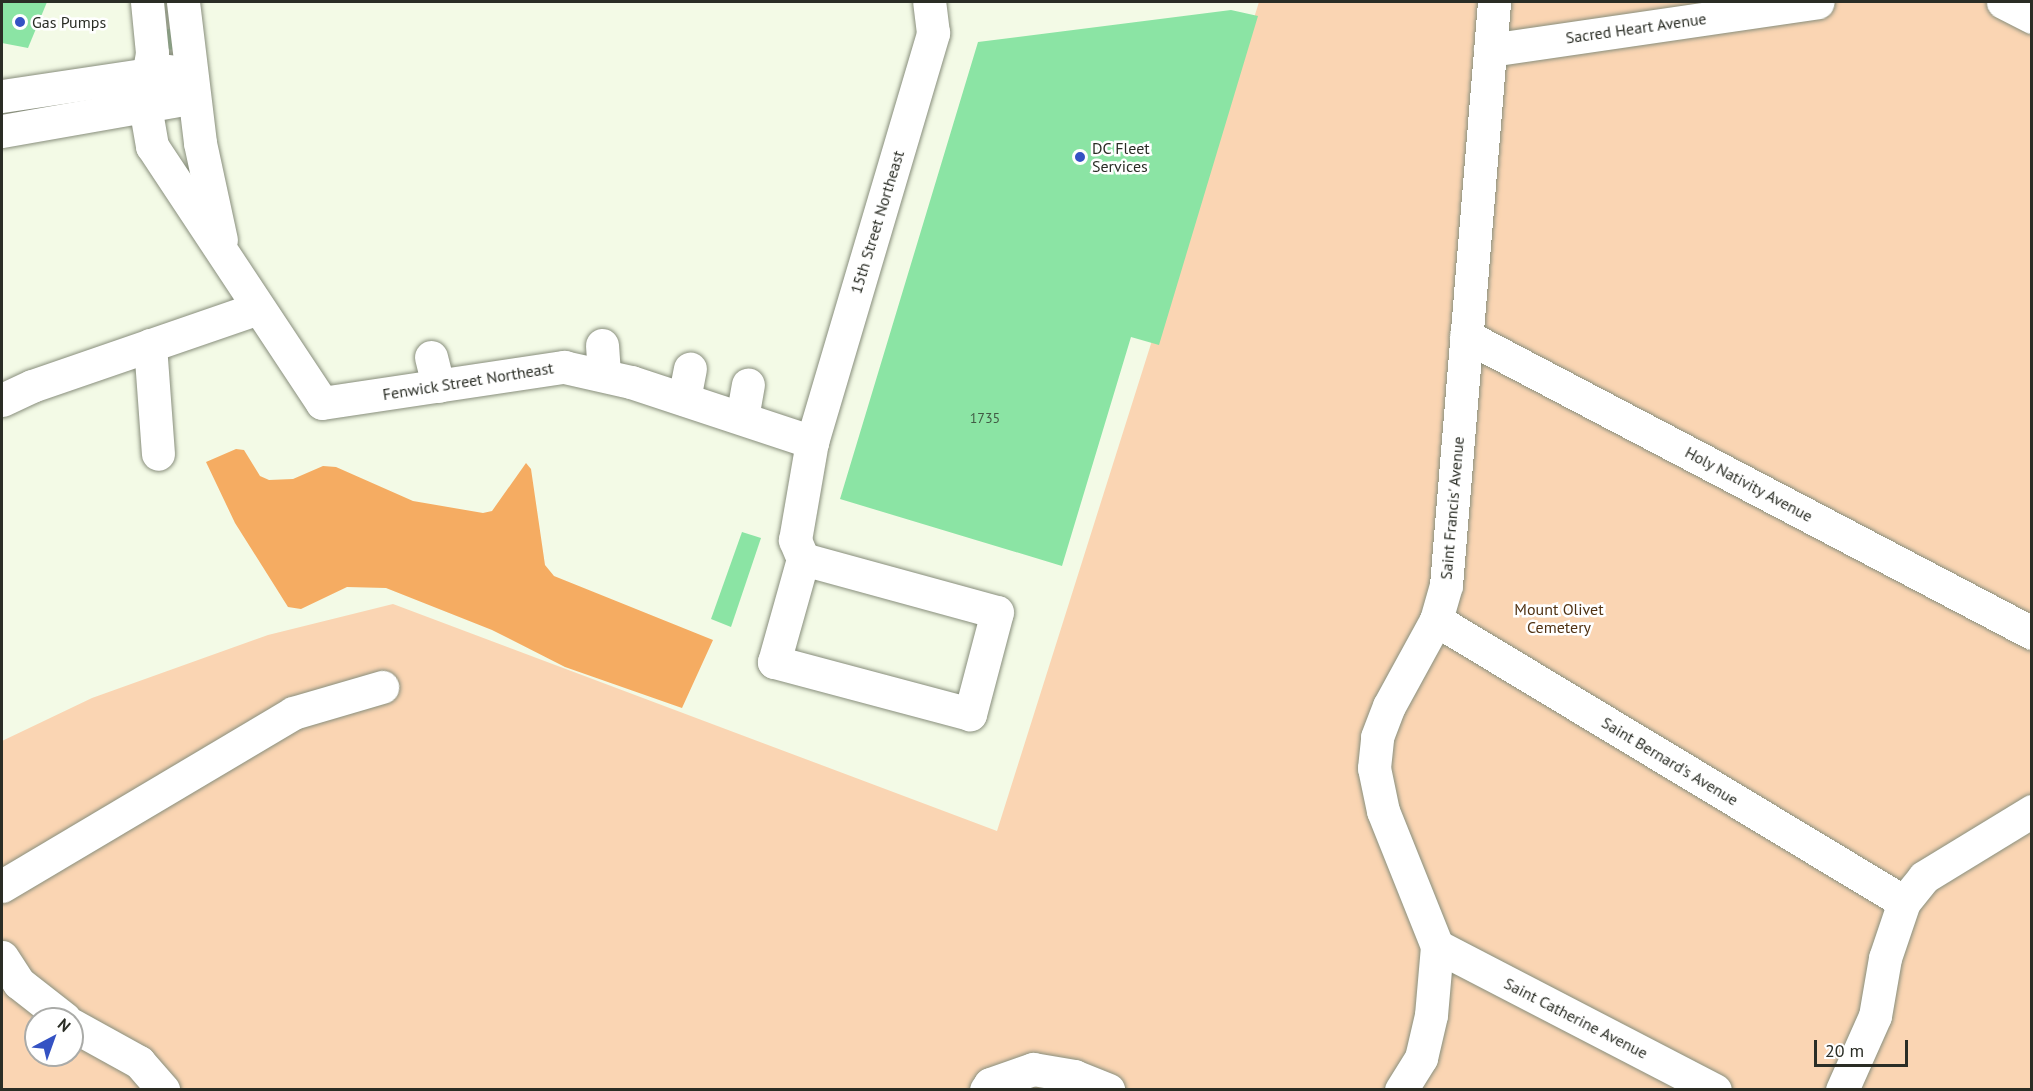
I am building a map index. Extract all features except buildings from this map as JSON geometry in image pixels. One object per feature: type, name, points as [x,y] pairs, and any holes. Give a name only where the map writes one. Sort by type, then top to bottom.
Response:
[{"type":"street","name":"Fenwick Street Northeast","points":[[147,2],[152,52],[145,106],[152,146],[225,260],[322,403],[434,371],[523,360],[564,367],[603,360],[687,384],[742,418],[812,442]]},
{"type":"street","name":"Fenwick Street Northeast","points":[[183,2],[200,143],[225,260]]},
{"type":"street","name":"15th Street Northeast","points":[[804,559],[795,540],[812,442],[933,33],[928,2]]},
{"type":"street","name":"Saint Francis' Avenue","points":[[1401,1089],[1420,1058],[1431,1015],[1437,946],[1383,811],[1374,768],[1377,737],[1389,706],[1436,620],[1446,585],[1494,2]]},
{"type":"street","name":"Sacred Heart Avenue","points":[[1490,50],[1818,2]]},
{"type":"street","points":[[2003,2],[2031,17]]},
{"type":"street","points":[[2,96],[149,73],[193,83]]},
{"type":"street","points":[[2,131],[145,106],[193,83]]},
{"type":"street","points":[[2,400],[258,308]]},
{"type":"street","name":"Holy Nativity Avenue","points":[[1466,336],[2031,633]]},
{"type":"street","points":[[150,345],[158,454]]},
{"type":"street","points":[[742,418],[748,385]]},
{"type":"street","points":[[804,559],[997,612],[970,714],[774,662],[804,559]]},
{"type":"street","name":"Saint Bernard's Avenue","points":[[1436,620],[1904,902]]},
{"type":"street","points":[[2,886],[293,713],[382,687]]},
{"type":"street","points":[[1842,1089],[1875,1016],[1885,958],[1904,902],[1924,877],[2031,811]]},
{"type":"street","name":"Saint Catherine Avenue","points":[[1437,946],[1715,1089]]},
{"type":"street","points":[[2,957],[19,983],[50,1007]]},
{"type":"street","points":[[84,1031],[139,1062],[163,1089]]},
{"type":"street","points":[[988,1087],[1033,1069],[1074,1077],[1108,1089]]},
{"type":"green space","name":"Mount Olivet Cemetery","points":[[1259,2],[2031,2],[2031,1089],[2,1090],[2,741],[92,698],[268,635],[393,604],[997,831]]},
{"type":"shaded area","points":[[236,449],[244,450],[260,476],[269,480],[293,479],[323,466],[336,467],[413,501],[483,513],[492,511],[526,463],[531,469],[545,565],[554,576],[713,640],[682,708],[565,667],[492,630],[386,588],[347,587],[301,609],[288,607],[235,523],[206,462]]},
{"type":"place","name":"Gas Pumps","points":[[20,22]]},
{"type":"place","name":"DC Fleet Services","points":[[1080,157]]}]
